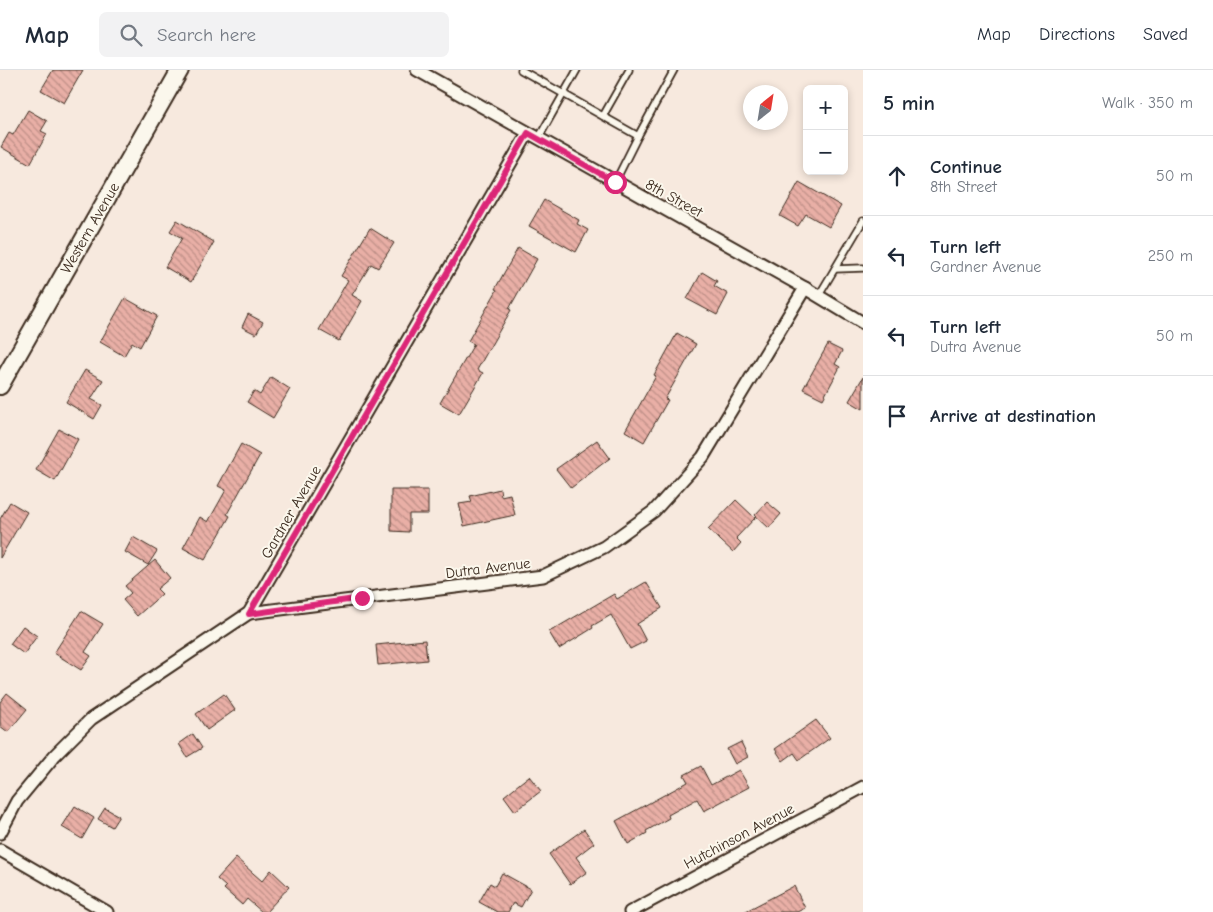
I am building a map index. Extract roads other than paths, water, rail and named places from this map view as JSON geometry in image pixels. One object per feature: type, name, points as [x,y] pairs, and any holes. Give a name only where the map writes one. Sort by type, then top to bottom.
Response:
[{"type":"main road","name":"Western Avenue","points":[[0,386],[180,70]]},
{"type":"street","name":"8th Street","points":[[417,70],[805,288],[863,323]]},
{"type":"street","name":"Gardner Avenue","points":[[0,833],[17,801],[55,755],[91,719],[249,614],[528,133]]},
{"type":"street","name":"Dutra Avenue","points":[[249,614],[543,576],[604,547],[654,511],[703,457],[805,288]]},
{"type":"street","name":"Hutchinson Avenue","points":[[630,912],[863,787]]},
{"type":"street","points":[[0,850],[107,912]]},
{"type":"lane","points":[[521,70],[638,136]]},
{"type":"lane","points":[[538,139],[578,70]]},
{"type":"lane","points":[[603,116],[629,70]]},
{"type":"lane","points":[[615,182],[674,70]]},
{"type":"lane","points":[[818,297],[863,221]]},
{"type":"lane","points":[[835,269],[863,268]]}]
